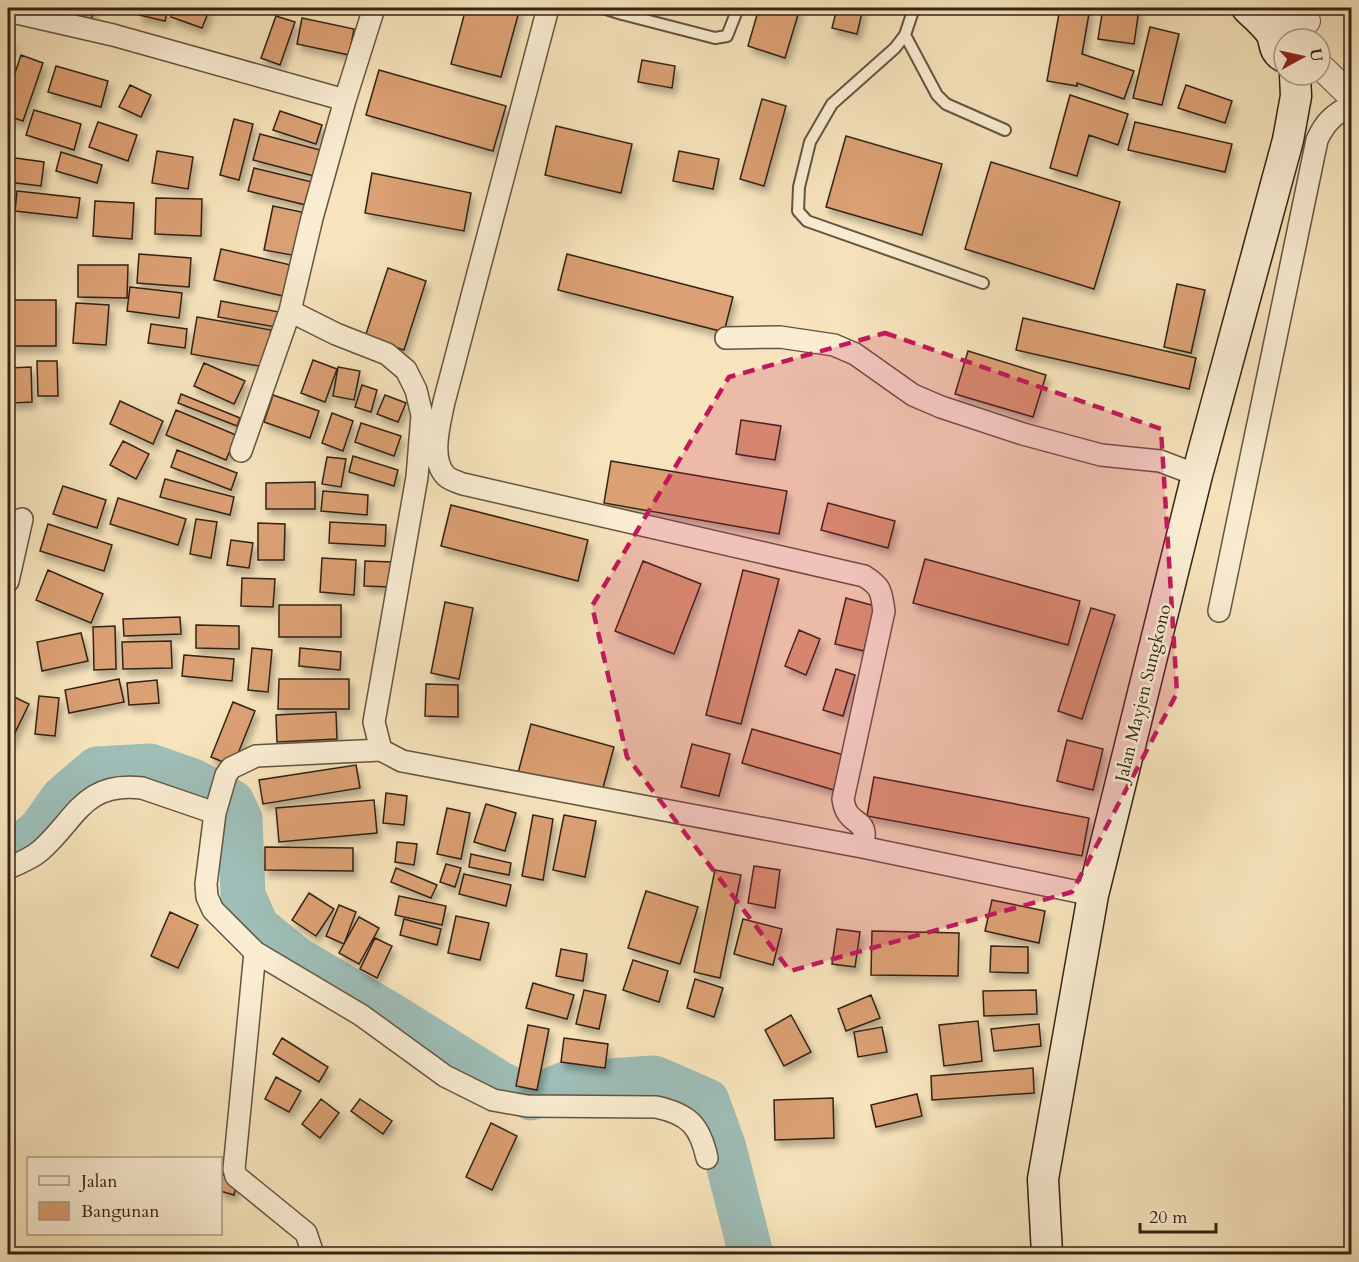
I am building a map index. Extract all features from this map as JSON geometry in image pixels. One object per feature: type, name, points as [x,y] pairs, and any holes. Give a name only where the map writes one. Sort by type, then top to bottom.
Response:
[{"type":"main road","points":[[1247,8],[1272,38]]},
{"type":"main road","name":"Jalan Mayjen Sungkono","points":[[1047,1254],[1043,1179],[1093,895],[1197,475],[1288,140],[1296,87]]},
{"type":"street","points":[[241,451],[290,311],[320,189],[374,8]]},
{"type":"street","points":[[548,8],[444,402],[436,439],[438,460],[446,476],[463,484],[864,576],[877,584],[882,594],[884,611],[843,799],[844,809],[850,818],[861,826],[864,833],[862,848]]},
{"type":"street","points":[[8,11],[113,35],[345,100]]},
{"type":"street","points":[[1278,27],[1278,23],[1288,17],[1304,19]]},
{"type":"street","points":[[1332,78],[1352,97]]},
{"type":"street","points":[[1219,611],[1317,140],[1331,116],[1352,105]]},
{"type":"street","points":[[290,311],[336,334],[387,354],[406,370],[416,390],[422,415],[417,477],[374,722],[381,750]]},
{"type":"street","points":[[726,338],[780,337],[834,345],[855,354],[914,395],[941,407],[1023,434],[1101,455],[1160,461],[1197,475]]},
{"type":"street","points":[[8,581],[22,519]]},
{"type":"street","points":[[707,1158],[703,1138],[693,1125],[683,1116],[669,1110],[656,1107],[527,1106],[493,1100],[477,1094],[444,1076],[361,1015],[255,952],[213,910],[207,897],[206,884],[218,801],[226,775],[231,768],[256,756],[381,750],[402,761],[528,783],[1093,895]]},
{"type":"street","points":[[8,868],[40,851],[78,808],[98,794],[131,787],[218,801]]},
{"type":"street","points":[[255,952],[234,1169],[236,1176],[306,1233],[313,1254]]},
{"type":"lane","points":[[603,8],[623,11],[715,38],[727,36],[738,8]]},
{"type":"lane","points":[[914,8],[905,35],[895,48],[832,104],[810,142],[799,187],[798,211],[807,221],[983,283]]},
{"type":"lane","points":[[905,35],[937,95],[946,104],[1005,130]]},
{"type":"highlighted area","points":[[885,333],[1161,429],[1177,693],[1072,892],[790,971],[627,757],[592,606],[729,377]]},
{"type":"building","points":[[47,8],[94,8],[91,20]]},
{"type":"building","points":[[141,8],[168,8],[165,21],[139,15]]},
{"type":"building","points":[[174,8],[210,8],[202,28],[171,17]]},
{"type":"building","points":[[466,8],[520,8],[501,77],[451,64]]},
{"type":"building","points":[[759,8],[800,8],[785,58],[748,46]]},
{"type":"building","points":[[837,8],[863,8],[857,34],[832,28]]},
{"type":"building","points":[[1060,8],[1090,8],[1082,54],[1134,71],[1124,99],[1077,83],[1077,86],[1047,81]]},
{"type":"building","points":[[1103,8],[1139,9],[1134,44],[1098,39]]},
{"type":"building","points":[[276,16],[295,22],[280,65],[261,58]]},
{"type":"building","points":[[302,18],[354,29],[349,55],[297,44]]},
{"type":"building","points":[[1150,27],[1179,34],[1162,105],[1133,98]]},
{"type":"building","points":[[8,40],[13,42],[8,58]]},
{"type":"building","points":[[21,55],[43,63],[23,121],[8,116],[8,94]]},
{"type":"building","points":[[642,60],[675,66],[672,88],[638,82]]},
{"type":"building","points":[[56,66],[108,81],[101,107],[48,92]]},
{"type":"building","points":[[379,70],[506,106],[493,151],[366,115]]},
{"type":"building","points":[[130,85],[151,95],[141,117],[119,107]]},
{"type":"building","points":[[1186,85],[1232,101],[1225,123],[1178,108]]},
{"type":"building","points":[[1070,95],[1128,114],[1118,145],[1089,135],[1077,176],[1050,168]]},
{"type":"building","points":[[762,99],[786,106],[764,186],[740,179]]},
{"type":"building","points":[[34,110],[81,124],[74,150],[26,135]]},
{"type":"building","points":[[280,111],[322,125],[316,144],[273,130]]},
{"type":"building","points":[[234,119],[253,124],[239,180],[220,175]]},
{"type":"building","points":[[98,122],[137,135],[128,161],[89,147]]},
{"type":"building","points":[[1135,122],[1232,144],[1225,172],[1128,150]]},
{"type":"building","points":[[556,126],[632,144],[621,193],[545,175]]},
{"type":"building","points":[[260,134],[320,150],[314,176],[253,160]]},
{"type":"building","points":[[846,136],[942,164],[922,235],[826,207]]},
{"type":"building","points":[[157,151],[193,157],[188,189],[152,183]]},
{"type":"building","points":[[679,151],[719,159],[713,189],[673,181]]},
{"type":"building","points":[[61,152],[102,165],[97,183],[56,171]]},
{"type":"building","points":[[8,157],[44,162],[41,186],[8,182]]},
{"type":"building","points":[[991,162],[1120,202],[1094,289],[965,249]]},
{"type":"building","points":[[254,168],[312,182],[306,205],[248,191]]},
{"type":"building","points":[[372,173],[471,193],[464,231],[365,213]]},
{"type":"building","points":[[17,191],[80,198],[77,218],[15,211]]},
{"type":"building","points":[[156,198],[202,199],[201,236],[155,234]]},
{"type":"building","points":[[95,201],[134,203],[132,239],[93,236]]},
{"type":"building","points":[[273,206],[306,213],[297,256],[264,250]]},
{"type":"building","points":[[221,249],[291,265],[283,296],[214,280]]},
{"type":"building","points":[[139,254],[191,258],[189,287],[137,283]]},
{"type":"building","points":[[567,254],[733,297],[724,332],[558,290]]},
{"type":"building","points":[[78,265],[128,265],[127,298],[78,297]]},
{"type":"building","points":[[388,268],[426,281],[404,350],[365,337]]},
{"type":"building","points":[[1177,284],[1205,290],[1191,353],[1164,347]]},
{"type":"building","points":[[130,287],[182,293],[179,318],[127,311]]},
{"type":"building","points":[[8,300],[56,300],[56,346],[8,346]]},
{"type":"building","points":[[221,301],[279,312],[276,327],[218,317]]},
{"type":"building","points":[[76,303],[109,305],[106,345],[73,343]]},
{"type":"building","points":[[197,317],[271,330],[265,367],[191,354]]},
{"type":"building","points":[[1023,318],[1196,358],[1189,389],[1016,350]]},
{"type":"building","points":[[151,324],[187,329],[185,348],[148,343]]},
{"type":"building","points":[[968,351],[1046,375],[1033,417],[955,394]]},
{"type":"building","points":[[313,360],[337,369],[325,402],[301,393]]},
{"type":"building","points":[[37,361],[57,361],[58,396],[38,396]]},
{"type":"building","points":[[204,363],[245,381],[234,404],[194,386]]},
{"type":"building","points":[[31,367],[32,402],[11,403],[9,368]]},
{"type":"building","points":[[338,367],[360,371],[354,400],[333,396]]},
{"type":"building","points":[[362,385],[377,390],[371,412],[355,407]]},
{"type":"building","points":[[181,394],[240,418],[237,426],[178,403]]},
{"type":"building","points":[[273,395],[319,411],[310,438],[264,422]]},
{"type":"building","points":[[385,395],[406,403],[398,422],[377,414]]},
{"type":"building","points":[[120,401],[163,421],[153,444],[110,424]]},
{"type":"building","points":[[176,410],[236,435],[226,460],[166,435]]},
{"type":"building","points":[[332,413],[353,421],[343,451],[322,443]]},
{"type":"building","points":[[741,420],[781,426],[775,460],[736,454]]},
{"type":"building","points":[[361,423],[401,436],[394,456],[355,442]]},
{"type":"building","points":[[123,441],[149,454],[136,479],[110,465]]},
{"type":"building","points":[[177,450],[237,473],[231,490],[171,467]]},
{"type":"building","points":[[353,456],[398,470],[394,486],[349,472]]},
{"type":"building","points":[[327,457],[346,459],[341,487],[322,484]]},
{"type":"building","points":[[611,461],[787,491],[779,534],[604,503]]},
{"type":"building","points":[[165,479],[234,497],[230,515],[160,497]]},
{"type":"building","points":[[315,482],[315,509],[266,509],[266,483]]},
{"type":"building","points":[[63,486],[106,500],[97,528],[53,514]]},
{"type":"building","points":[[323,491],[368,495],[367,515],[321,511]]},
{"type":"building","points":[[118,498],[186,519],[178,545],[110,524]]},
{"type":"building","points":[[828,503],[895,521],[888,548],[821,530]]},
{"type":"building","points":[[451,505],[588,540],[578,581],[441,546]]},
{"type":"building","points":[[196,519],[217,522],[211,558],[190,554]]},
{"type":"building","points":[[330,522],[386,525],[385,546],[329,543]]},
{"type":"building","points":[[258,523],[285,524],[284,560],[258,560]]},
{"type":"building","points":[[48,524],[112,545],[104,571],[40,551]]},
{"type":"building","points":[[231,540],[253,543],[249,568],[227,565]]},
{"type":"building","points":[[322,558],[356,560],[354,595],[320,592]]},
{"type":"building","points":[[925,559],[1080,601],[1068,645],[913,603]]},
{"type":"building","points":[[365,561],[393,562],[392,587],[364,586]]},
{"type":"building","points":[[643,561],[701,584],[674,654],[615,631]]},
{"type":"building","points":[[48,570],[103,594],[91,623],[36,600]]},
{"type":"building","points":[[743,570],[779,579],[741,724],[706,715]]},
{"type":"building","points":[[242,578],[275,579],[273,607],[241,606]]},
{"type":"building","points":[[846,598],[875,606],[864,651],[835,644]]},
{"type":"building","points":[[445,602],[473,608],[459,679],[431,673]]},
{"type":"building","points":[[279,605],[341,605],[341,637],[279,637]]},
{"type":"building","points":[[1091,608],[1115,615],[1082,719],[1058,711]]},
{"type":"building","points":[[180,617],[181,634],[124,636],[123,619]]},
{"type":"building","points":[[196,625],[239,626],[239,649],[196,648]]},
{"type":"building","points":[[115,626],[116,669],[94,670],[93,627]]},
{"type":"building","points":[[799,630],[820,639],[806,675],[785,666]]},
{"type":"building","points":[[81,633],[88,661],[42,671],[37,642]]},
{"type":"building","points":[[171,641],[172,668],[123,669],[122,642]]},
{"type":"building","points":[[252,648],[272,650],[268,692],[248,690]]},
{"type":"building","points":[[300,648],[341,652],[340,670],[299,666]]},
{"type":"building","points":[[184,655],[234,659],[232,681],[182,676]]},
{"type":"building","points":[[836,669],[855,675],[843,716],[823,710]]},
{"type":"building","points":[[119,679],[124,702],[69,713],[65,690]]},
{"type":"building","points":[[279,679],[349,679],[349,709],[278,709]]},
{"type":"building","points":[[157,680],[159,703],[129,705],[127,683]]},
{"type":"building","points":[[426,684],[458,685],[458,717],[425,716]]},
{"type":"building","points":[[8,694],[29,704],[8,747]]},
{"type":"building","points":[[39,696],[59,698],[55,736],[35,734]]},
{"type":"building","points":[[233,702],[255,711],[233,766],[211,757]]},
{"type":"building","points":[[336,712],[337,739],[277,742],[276,715]]},
{"type":"building","points":[[531,724],[614,747],[601,795],[518,773]]},
{"type":"building","points":[[752,729],[844,755],[834,790],[742,763]]},
{"type":"building","points":[[1067,740],[1103,749],[1093,790],[1057,781]]},
{"type":"building","points":[[692,744],[730,754],[719,796],[681,787]]},
{"type":"building","points":[[356,765],[360,788],[263,804],[259,780]]},
{"type":"building","points":[[874,777],[1089,818],[1082,856],[867,816]]},
{"type":"building","points":[[386,793],[407,796],[404,825],[383,823]]},
{"type":"building","points":[[374,800],[377,833],[279,842],[276,808]]},
{"type":"building","points":[[486,804],[516,813],[505,851],[474,842]]},
{"type":"building","points":[[447,808],[470,813],[461,859],[437,854]]},
{"type":"building","points":[[533,815],[553,819],[543,880],[522,876]]},
{"type":"building","points":[[564,815],[596,821],[585,877],[553,870]]},
{"type":"building","points":[[397,842],[417,844],[414,865],[395,862]]},
{"type":"building","points":[[265,847],[353,848],[353,871],[265,870]]},
{"type":"building","points":[[471,854],[511,863],[509,875],[469,867]]},
{"type":"building","points":[[446,864],[461,868],[455,887],[440,882]]},
{"type":"building","points":[[754,866],[780,870],[775,908],[748,903]]},
{"type":"building","points":[[396,868],[437,885],[431,898],[391,882]]},
{"type":"building","points":[[715,870],[741,875],[720,978],[694,972]]},
{"type":"building","points":[[464,874],[511,885],[506,906],[459,894]]},
{"type":"building","points":[[646,891],[698,907],[680,964],[628,948]]},
{"type":"building","points":[[309,893],[334,909],[316,936],[292,920]]},
{"type":"building","points":[[399,896],[446,906],[442,925],[395,915]]},
{"type":"building","points":[[992,900],[1045,911],[1039,943],[985,931]]},
{"type":"building","points":[[339,905],[356,912],[344,944],[326,936]]},
{"type":"building","points":[[170,912],[198,925],[178,968],[151,956]]},
{"type":"building","points":[[456,916],[489,923],[480,960],[448,953]]},
{"type":"building","points":[[359,917],[379,928],[359,964],[339,953]]},
{"type":"building","points":[[404,919],[441,929],[437,945],[400,935]]},
{"type":"building","points":[[743,919],[782,929],[773,965],[734,954]]},
{"type":"building","points":[[837,929],[860,932],[855,967],[832,964]]},
{"type":"building","points":[[872,931],[959,933],[958,976],[871,975]]},
{"type":"building","points":[[375,938],[392,946],[377,978],[360,969]]},
{"type":"building","points":[[991,946],[1028,947],[1028,973],[990,972]]},
{"type":"building","points":[[561,949],[587,954],[583,981],[556,976]]},
{"type":"building","points":[[633,960],[668,971],[659,1002],[623,990]]},
{"type":"building","points":[[695,979],[723,988],[714,1017],[687,1008]]},
{"type":"building","points":[[533,983],[574,995],[567,1019],[526,1008]]},
{"type":"building","points":[[584,990],[606,995],[599,1029],[576,1024]]},
{"type":"building","points":[[1036,990],[1037,1014],[984,1016],[983,991]]},
{"type":"building","points":[[871,995],[880,1018],[846,1031],[838,1009]]},
{"type":"building","points":[[791,1015],[811,1052],[784,1066],[765,1030]]},
{"type":"building","points":[[978,1021],[982,1061],[944,1066],[939,1025]]},
{"type":"building","points":[[1039,1024],[1041,1046],[994,1051],[991,1029]]},
{"type":"building","points":[[528,1025],[549,1029],[537,1090],[516,1086]]},
{"type":"building","points":[[882,1027],[887,1052],[858,1057],[854,1032]]},
{"type":"building","points":[[282,1038],[328,1067],[319,1082],[273,1054]]},
{"type":"building","points":[[564,1038],[608,1044],[605,1068],[561,1062]]},
{"type":"building","points":[[1033,1068],[1034,1093],[932,1100],[931,1076]]},
{"type":"building","points":[[276,1077],[301,1091],[289,1112],[265,1099]]},
{"type":"building","points":[[917,1094],[922,1116],[876,1127],[871,1105]]},
{"type":"building","points":[[833,1098],[834,1138],[775,1140],[774,1100]]},
{"type":"building","points":[[321,1099],[339,1113],[320,1138],[302,1124]]},
{"type":"building","points":[[360,1099],[392,1121],[383,1134],[351,1111]]},
{"type":"building","points":[[491,1123],[517,1136],[492,1190],[466,1177]]},
{"type":"building","points":[[222,1174],[238,1178],[234,1195],[222,1192]]},
{"type":"waterway","points":[[8,846],[20,847],[41,829],[63,798],[97,769],[150,766],[193,781],[232,802],[240,819],[243,895],[257,927],[295,958],[499,1083],[531,1098],[565,1084],[654,1078],[707,1101],[724,1148],[751,1254]]}]
